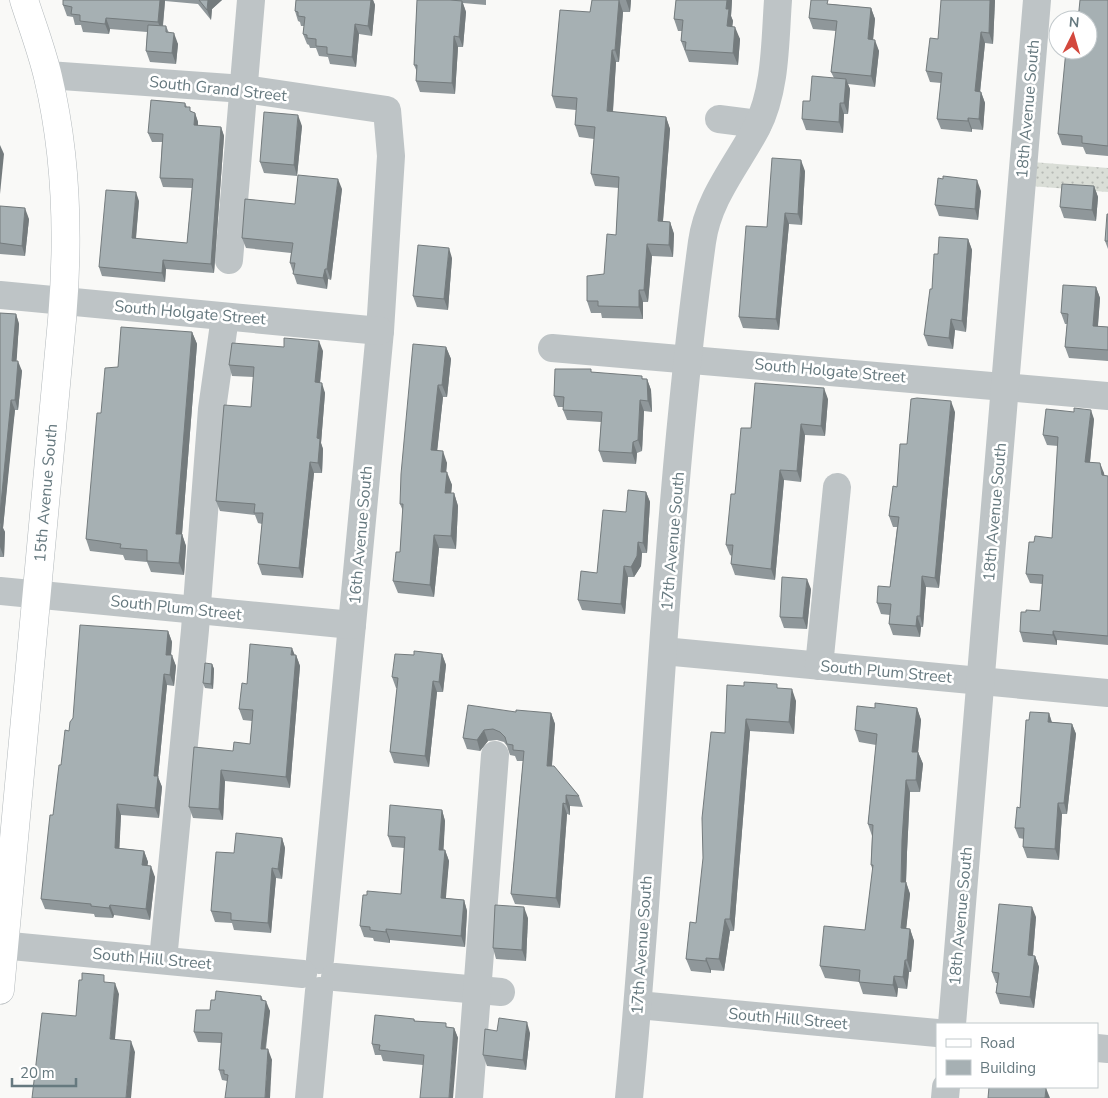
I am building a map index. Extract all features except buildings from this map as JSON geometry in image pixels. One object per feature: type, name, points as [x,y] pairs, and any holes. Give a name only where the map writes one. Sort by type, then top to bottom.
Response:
[{"type":"main road","name":"15th Avenue South","points":[[0,990],[2,945],[37,594],[63,301],[67,231],[64,170],[48,75],[24,0]]},
{"type":"street","points":[[229,260],[251,0]]},
{"type":"street","name":"17th Avenue South","points":[[629,1098],[638,1005],[663,651],[688,360],[703,238],[712,205],[758,124],[770,84],[778,0]]},
{"type":"street","name":"18th Avenue South","points":[[952,1023],[1037,0]]},
{"type":"street","name":"South Grand Street","points":[[48,75],[244,89],[387,110]]},
{"type":"street","name":"16th Avenue South","points":[[309,1098],[380,331],[390,156],[387,110]]},
{"type":"street","points":[[719,119],[758,124]]},
{"type":"street","name":"South Holgate Street","points":[[0,296],[380,331]]},
{"type":"street","points":[[163,960],[197,610],[212,409],[225,317]]},
{"type":"street","name":"South Holgate Street","points":[[552,348],[1108,396]]},
{"type":"street","points":[[819,666],[837,487]]},
{"type":"street","name":"South Plum Street","points":[[0,591],[352,625]]},
{"type":"street","name":"South Plum Street","points":[[663,651],[1108,693]]},
{"type":"street","points":[[469,1098],[490,991],[495,755]]},
{"type":"street","name":"South Hill Street","points":[[2,945],[490,991]]},
{"type":"street","name":"South Hill Street","points":[[638,1005],[936,1032]]},
{"type":"shaded area","points":[[1032,162],[1108,168],[1108,192],[1030,186]]}]
